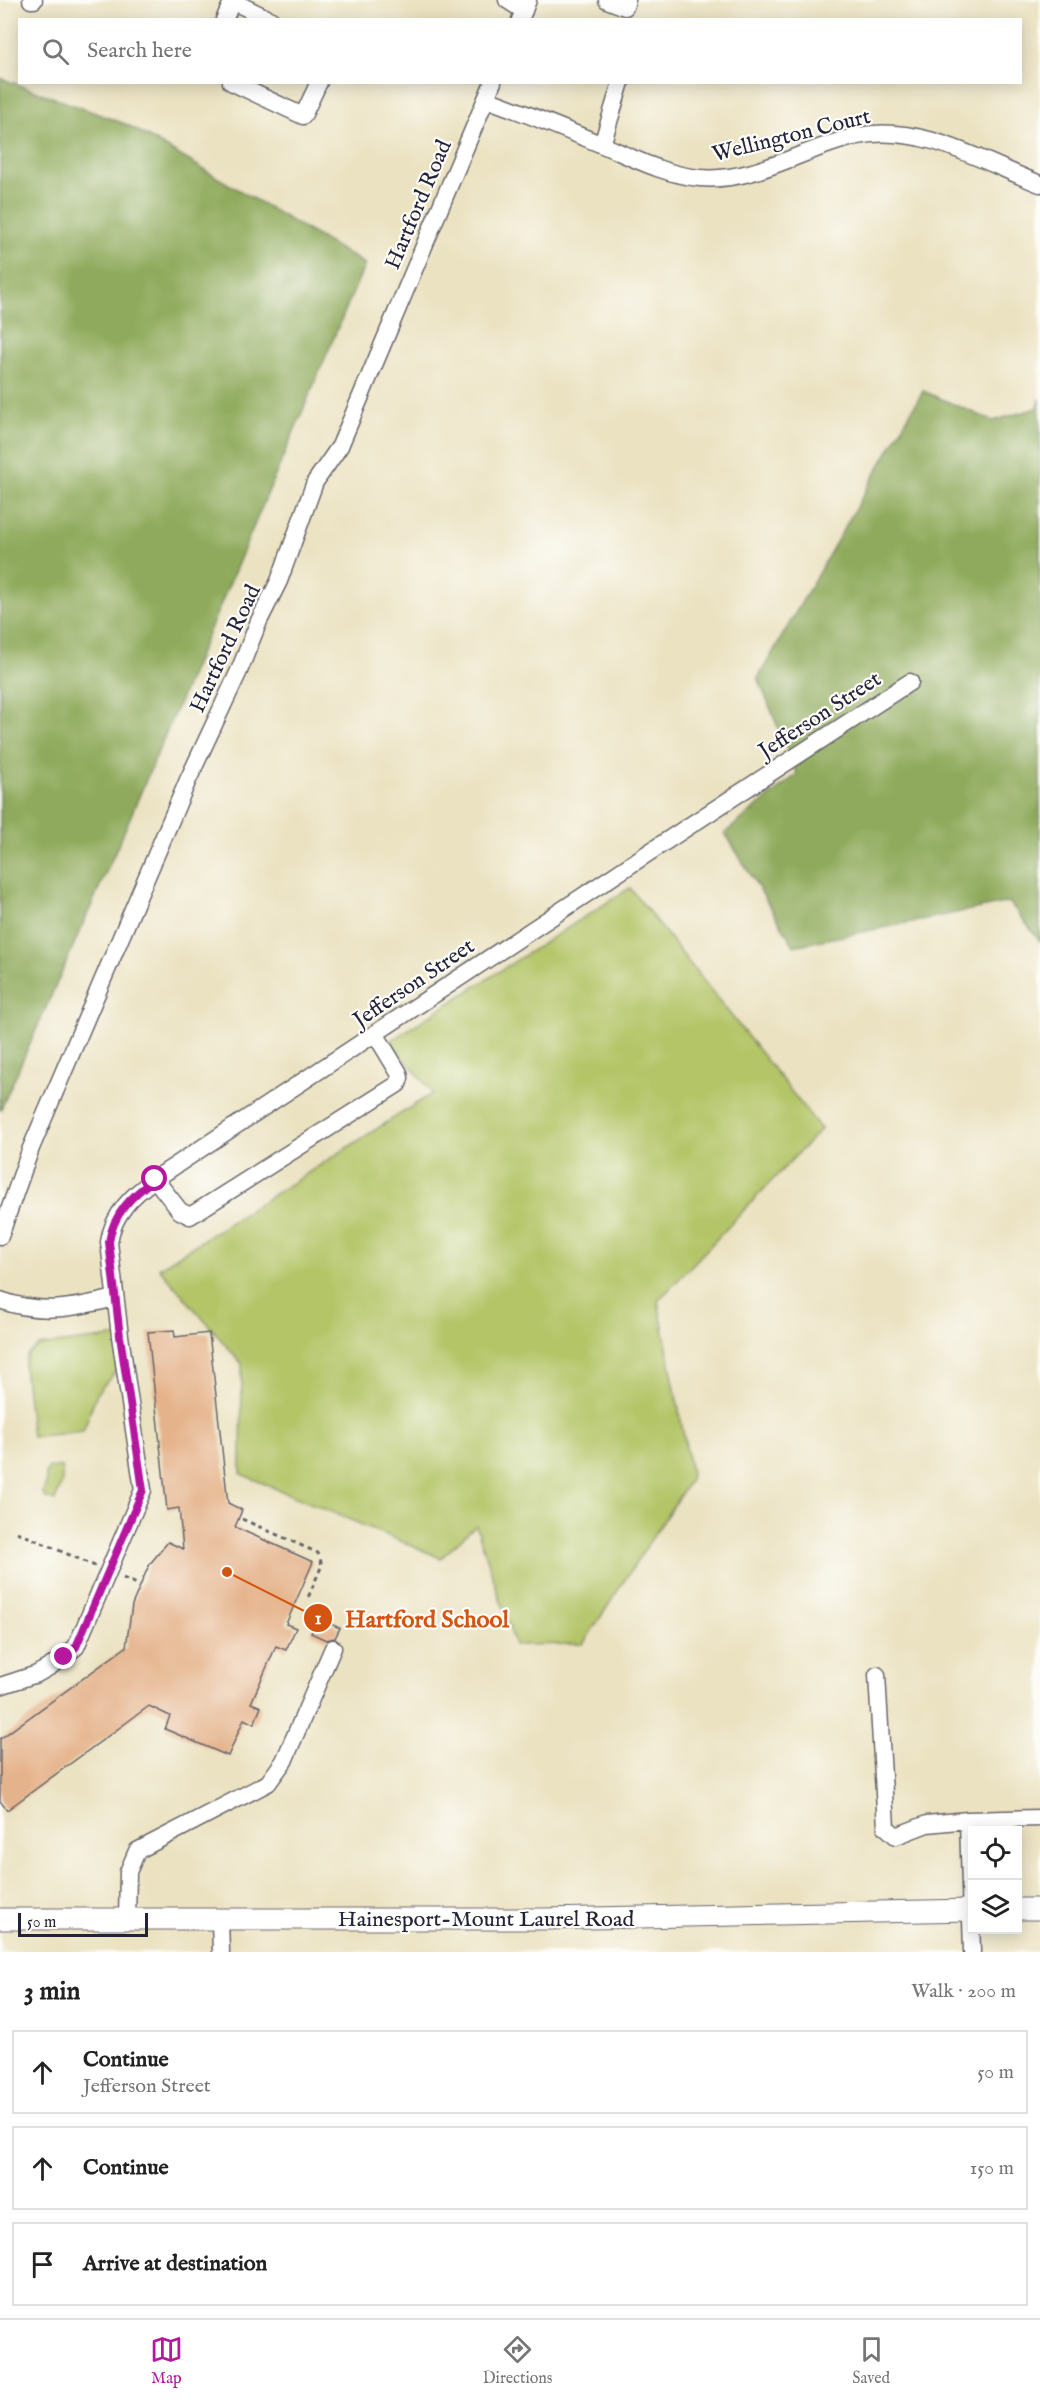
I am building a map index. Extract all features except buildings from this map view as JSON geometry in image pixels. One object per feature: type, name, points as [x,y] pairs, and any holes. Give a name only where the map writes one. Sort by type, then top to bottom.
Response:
[{"type":"main road","points":[[1022,1909],[1040,1909]]},
{"type":"main road","name":"Hainesport-Mount Laurel Road","points":[[0,1920],[585,1919],[968,1910]]},
{"type":"street","points":[[507,0],[524,10]]},
{"type":"street","points":[[607,0],[628,9]]},
{"type":"street","points":[[226,18],[233,1],[267,18]]},
{"type":"street","points":[[235,84],[303,116],[318,84]]},
{"type":"street","name":"Hartford Road","points":[[0,1236],[31,1148],[183,790],[279,581],[315,482],[340,446],[492,84]]},
{"type":"street","points":[[603,145],[620,84]]},
{"type":"street","name":"Wellington Court","points":[[486,99],[663,170],[700,178],[721,178],[765,168],[859,136],[883,134],[907,135],[954,148],[1040,184]]},
{"type":"street","name":"Jefferson Street","points":[[0,1686],[38,1674],[76,1647],[143,1490],[120,1336],[109,1242],[110,1230],[131,1198],[155,1179],[910,682]]},
{"type":"street","points":[[155,1179],[180,1211],[190,1216],[398,1084],[399,1073],[376,1035]]},
{"type":"street","points":[[0,1300],[28,1308],[61,1310],[115,1298]]},
{"type":"street","points":[[127,1920],[127,1877],[134,1854],[141,1847],[268,1783],[284,1761],[333,1648]]},
{"type":"street","points":[[876,1675],[886,1827],[896,1836],[927,1824],[968,1820],[1040,1818]]},
{"type":"street","points":[[968,1820],[970,1880]]},
{"type":"street","points":[[220,1919],[221,1952]]},
{"type":"street","points":[[972,1934],[972,1952]]},
{"type":"path","points":[[242,1519],[318,1553],[322,1566],[307,1600]]},
{"type":"path","points":[[16,1532],[139,1585]]},
{"type":"green space","points":[[0,78],[128,125],[365,264],[124,832],[0,1111]]},
{"type":"green space","points":[[923,391],[993,421],[1037,408],[1040,398],[1040,941],[1009,902],[794,946],[725,833],[797,774],[758,678]]},
{"type":"green space","points":[[630,888],[821,1129],[658,1301],[691,1473],[690,1480],[583,1644],[515,1645],[476,1525],[441,1558],[241,1474],[242,1364],[159,1268],[433,1093],[390,1041]]},
{"type":"green space","points":[[120,1336],[124,1362],[97,1393],[83,1431],[32,1437],[24,1367],[27,1355],[38,1346]]},
{"type":"green space","points":[[62,1467],[62,1481],[55,1501],[45,1498],[43,1493],[46,1471],[49,1468]]},
{"type":"place","name":"Hartford School","points":[[227,1572]]},
{"type":"route","points":[[64,1657],[76,1647],[143,1490],[120,1336],[109,1242],[110,1230],[122,1209],[131,1198],[155,1179]]}]
